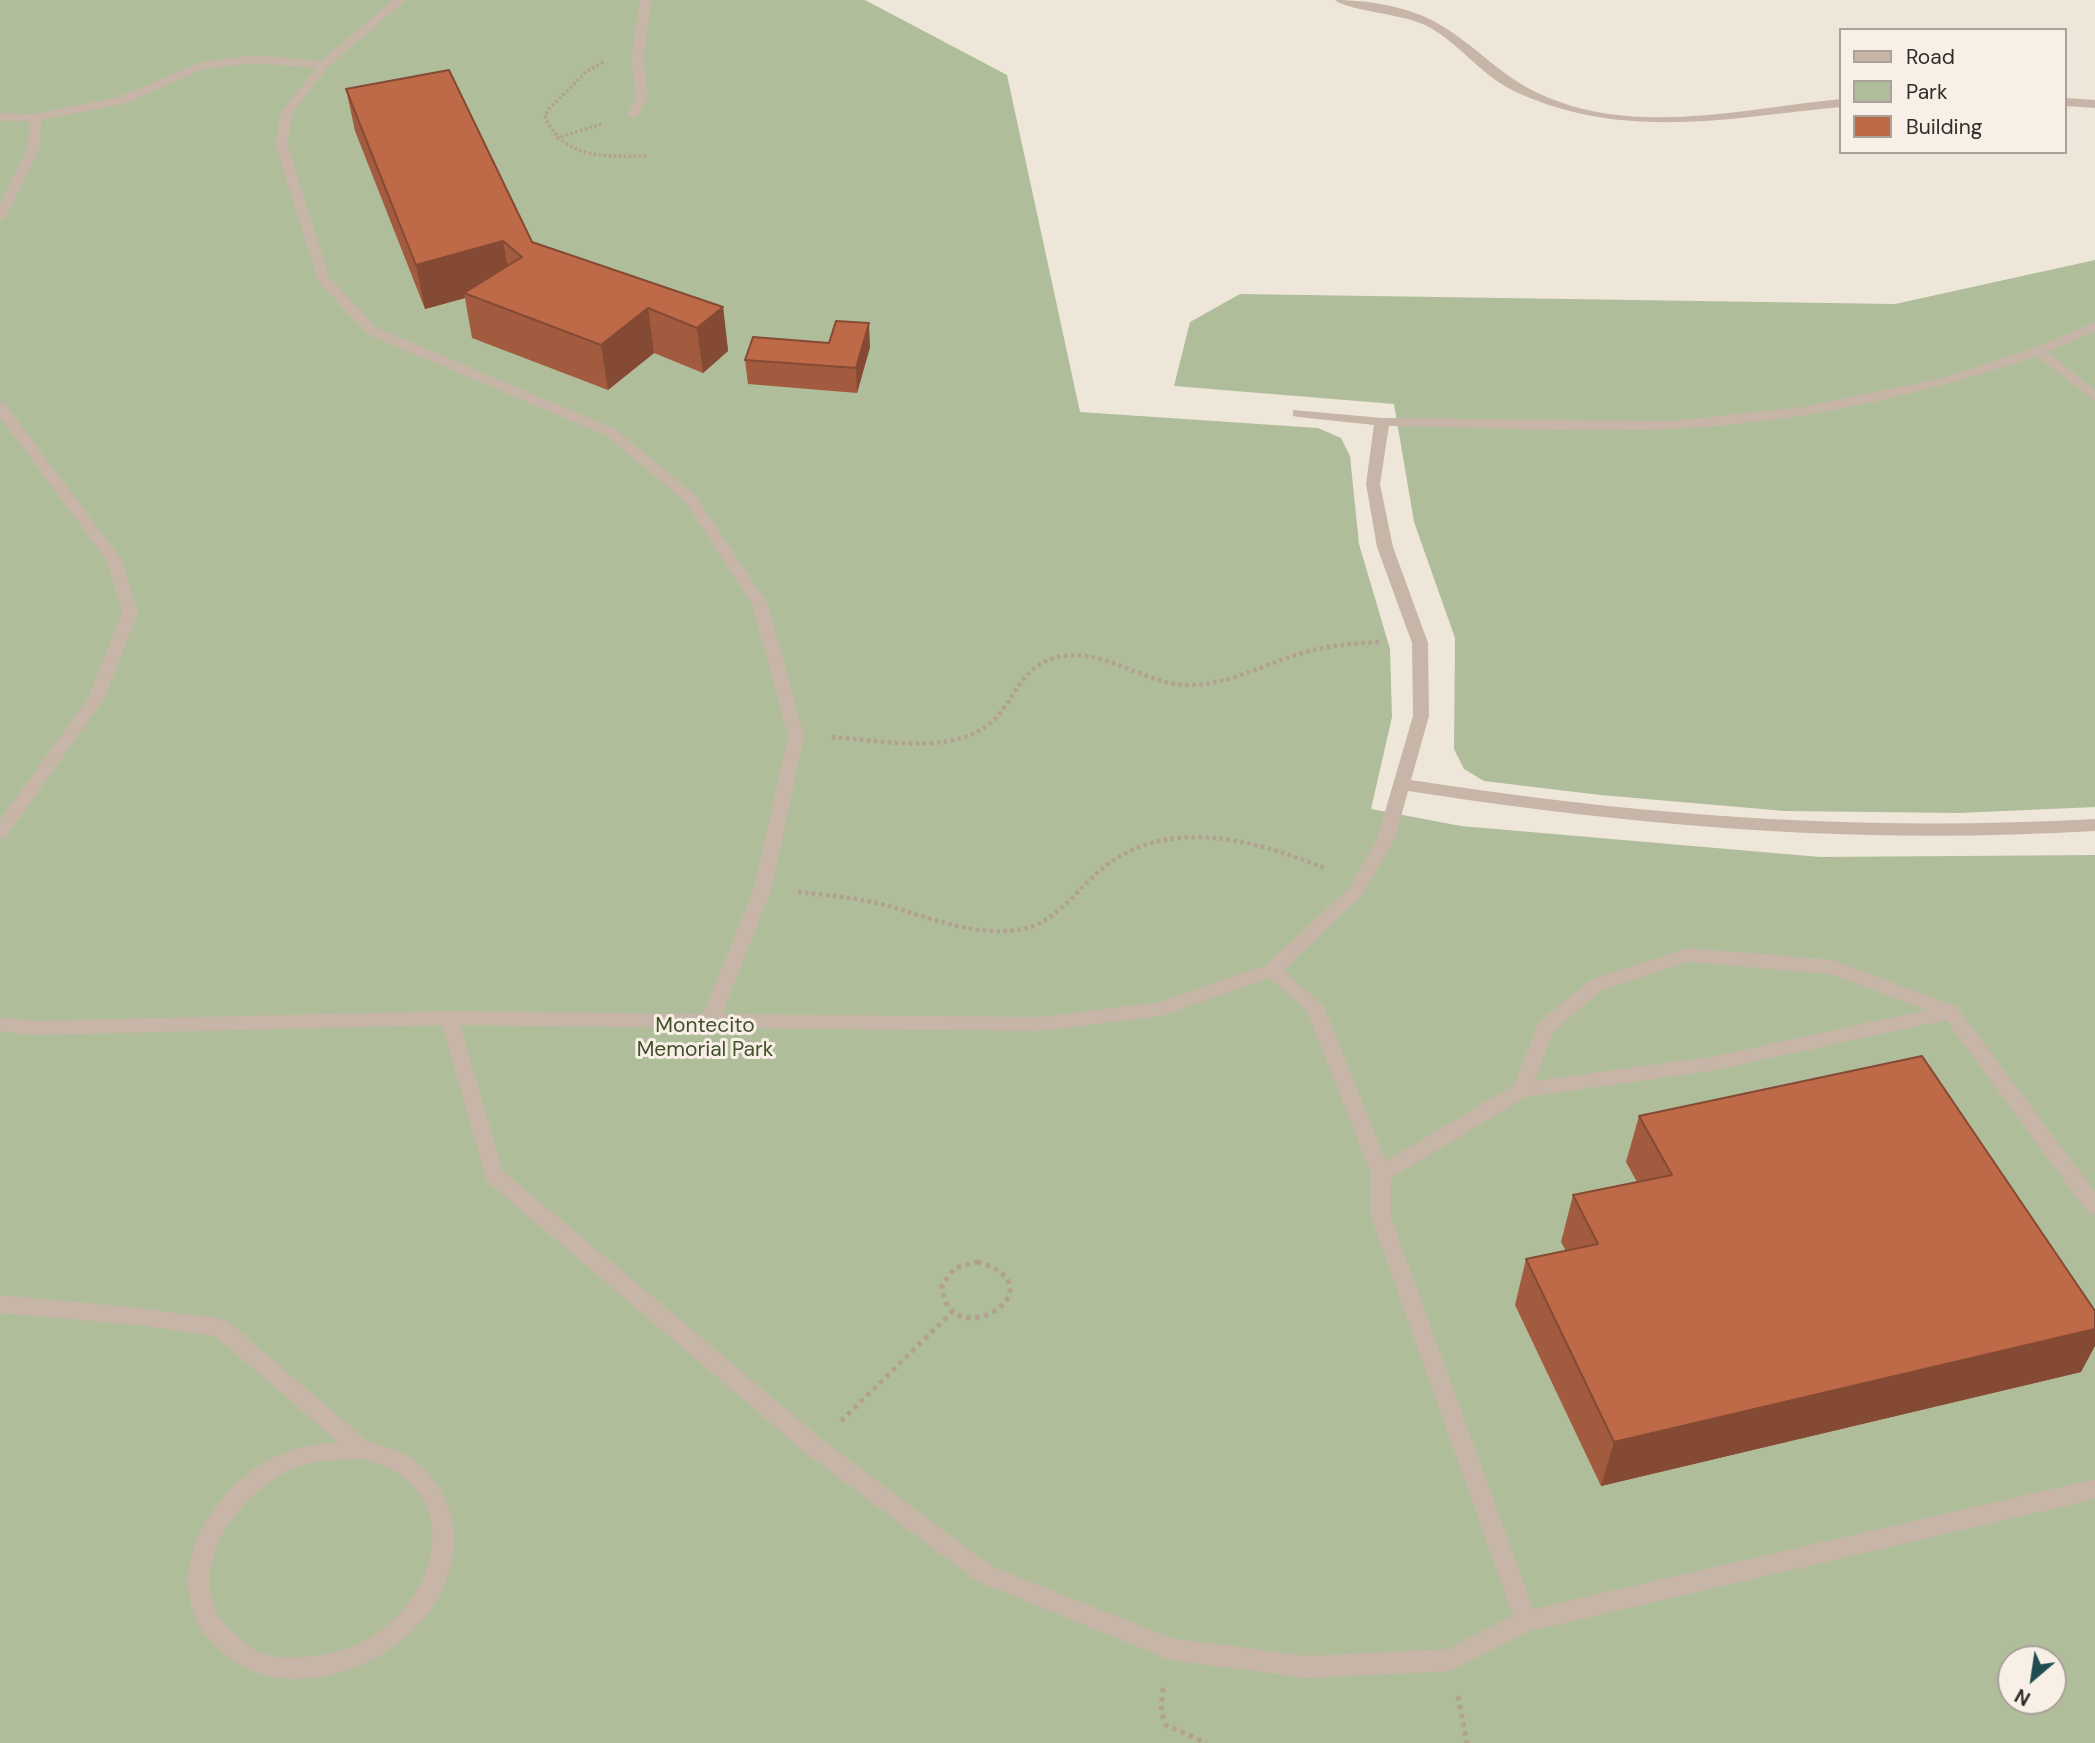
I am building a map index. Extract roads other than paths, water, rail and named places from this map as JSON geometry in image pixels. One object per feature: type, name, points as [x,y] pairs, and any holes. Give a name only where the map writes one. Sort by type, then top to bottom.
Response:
[{"type":"street","points":[[400,0],[324,65],[287,112],[281,143],[323,278],[372,331],[610,432],[690,498],[760,604],[796,736],[763,888],[709,1023]]},
{"type":"street","points":[[633,114],[642,97],[637,58],[646,0]]},
{"type":"street","points":[[1340,0],[1420,18],[1468,50],[1512,86],[1570,109],[1632,122],[1712,119],[1840,103]]},
{"type":"street","points":[[0,117],[35,118],[122,100],[201,66],[252,59],[324,65]]},
{"type":"street","points":[[2067,102],[2095,104]]},
{"type":"street","points":[[0,217],[34,147],[35,118]]},
{"type":"street","points":[[1298,413],[1382,422],[1671,425],[1804,411],[1950,381],[2039,351],[2095,326]]},
{"type":"street","points":[[2039,351],[2095,397]]},
{"type":"street","points":[[0,407],[114,561],[130,613],[96,699],[0,833]]},
{"type":"street","points":[[0,1024],[35,1028],[449,1018],[709,1023],[1042,1024],[1161,1009],[1272,970],[1355,892],[1386,839],[1421,716],[1420,643],[1385,547],[1373,484],[1382,422]]},
{"type":"street","points":[[1401,784],[1531,805],[1757,828],[2011,832],[2095,825]]},
{"type":"street","points":[[1522,1090],[1545,1028],[1596,985],[1688,955],[1833,967],[1950,1012],[2095,1207]]},
{"type":"street","points":[[1272,970],[1315,1007],[1381,1174],[1381,1217],[1526,1621]]},
{"type":"street","points":[[1381,1174],[1522,1090],[1716,1063],[1950,1012]]},
{"type":"street","points":[[449,1018],[494,1175],[816,1447],[985,1574],[1170,1649],[1307,1667],[1450,1660],[1526,1621],[2095,1489]]},
{"type":"street","points":[[0,1304],[139,1316],[220,1328],[363,1450],[398,1460],[426,1482],[442,1512],[446,1547],[435,1584],[411,1618],[377,1646],[336,1664],[293,1670],[255,1662],[223,1644],[204,1615],[197,1582],[203,1546],[222,1512],[250,1483],[286,1462],[325,1451],[363,1450]]},
{"type":"park label","name":"Montecito Memorial Park","points":[[705,1038]]}]
